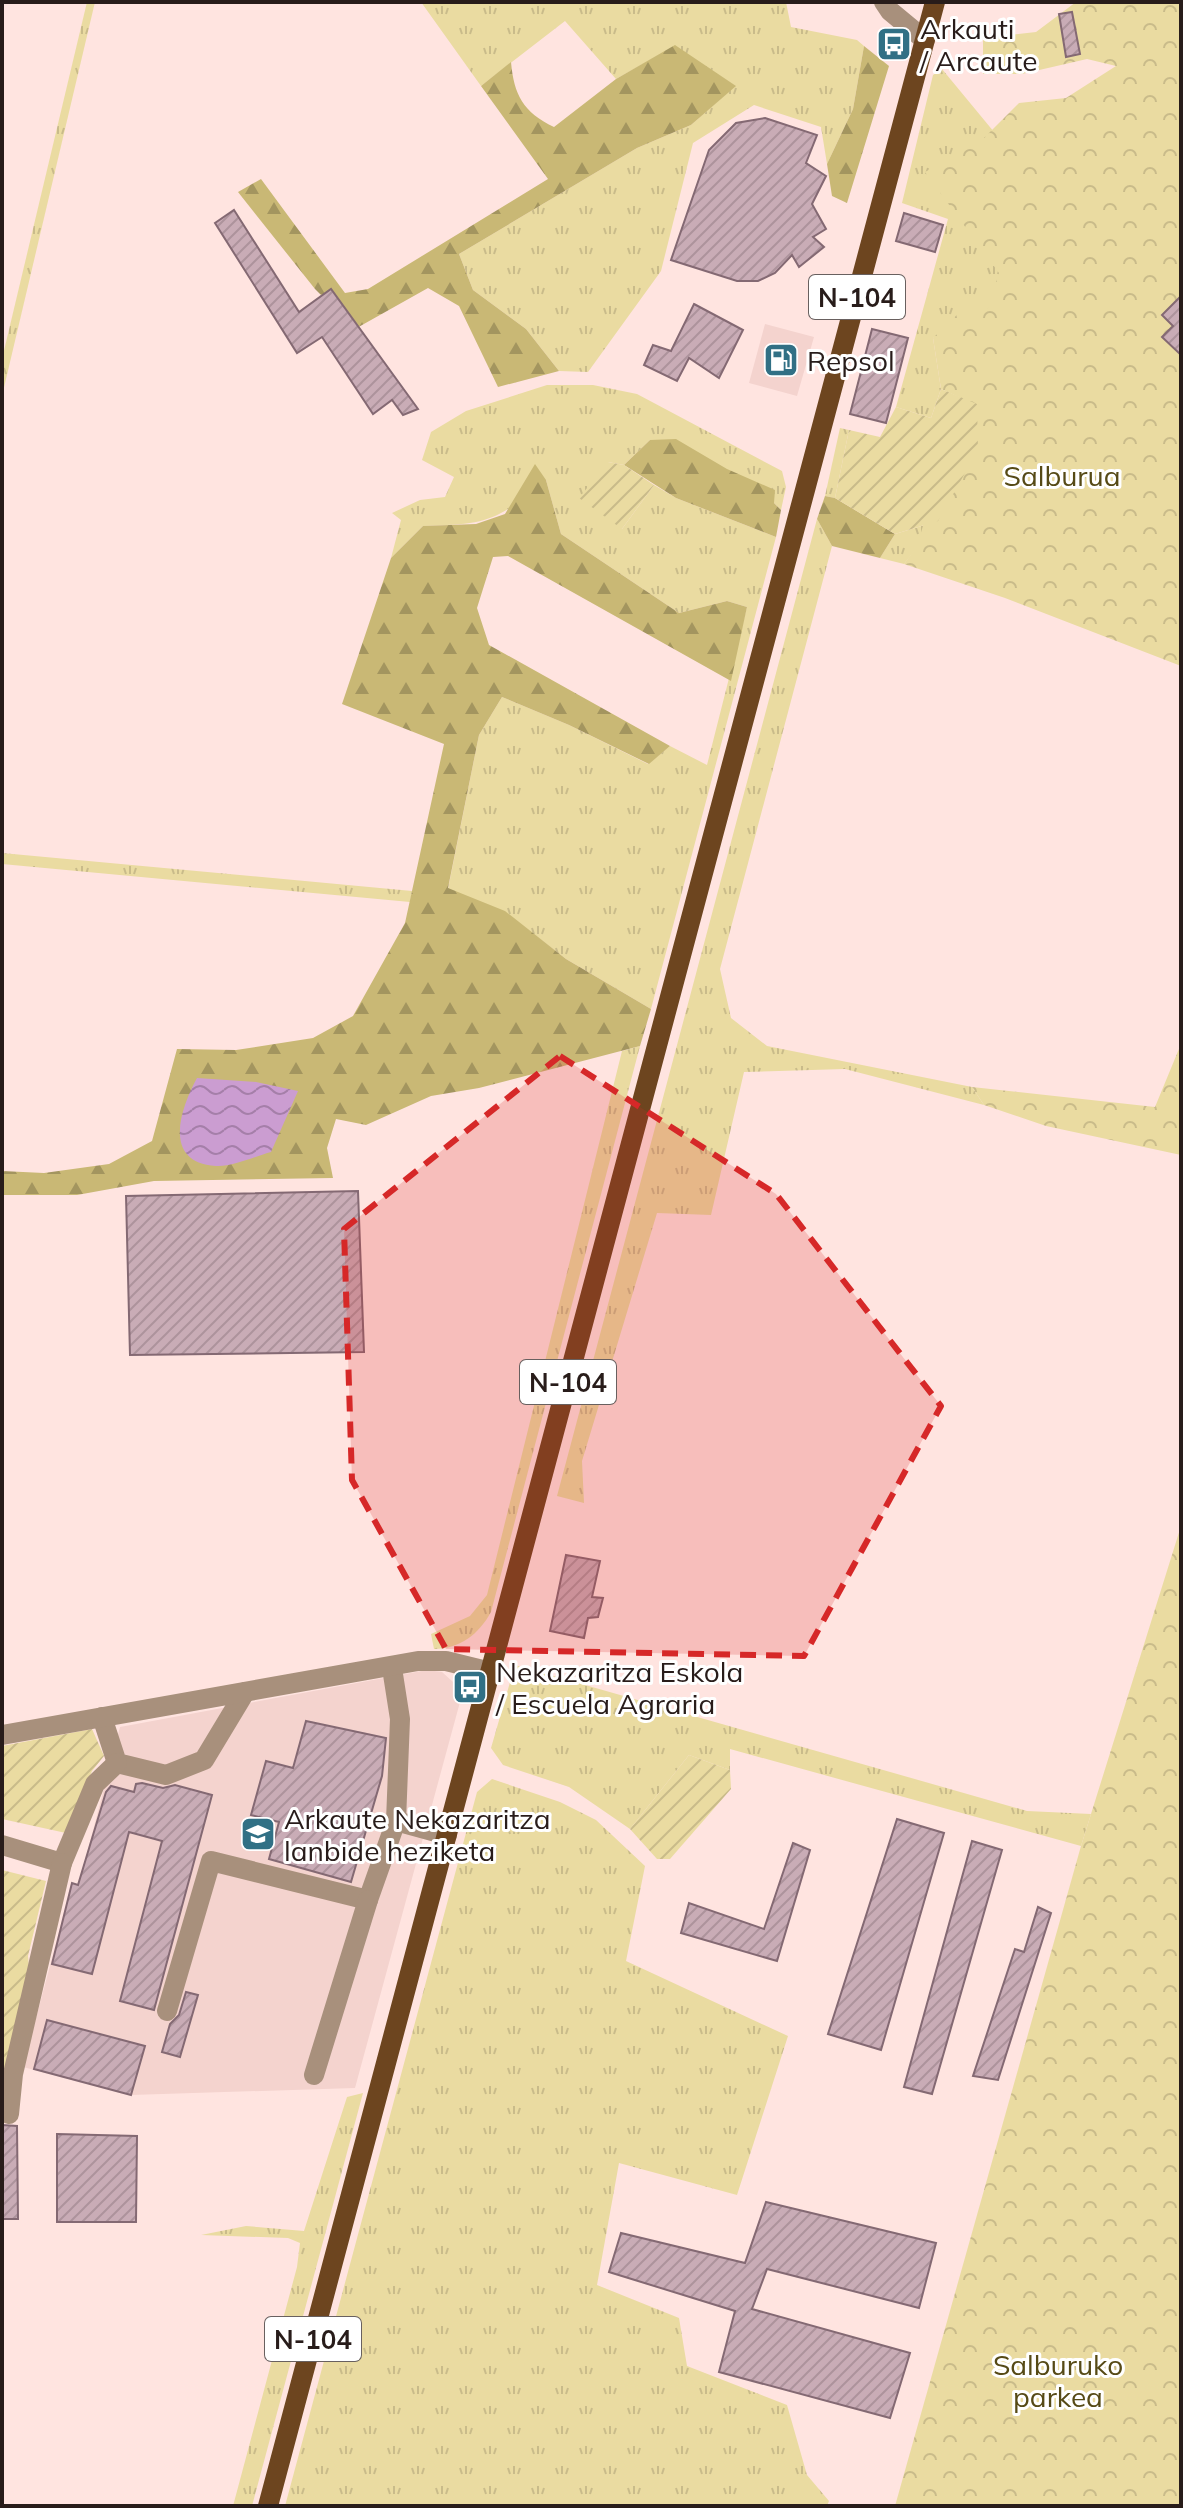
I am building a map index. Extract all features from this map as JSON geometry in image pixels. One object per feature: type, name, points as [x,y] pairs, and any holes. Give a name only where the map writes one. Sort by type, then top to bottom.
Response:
[{"type":"main road","name":"N-104","points":[[268,2506],[935,2]]},
{"type":"street","points":[[884,2],[890,11],[925,40]]},
{"type":"street","points":[[2,1735],[418,1661],[446,1661],[491,1672]]},
{"type":"street","points":[[314,2075],[396,1821],[400,1719],[392,1668]]},
{"type":"street","points":[[117,1763],[166,1775],[204,1760],[245,1692]]},
{"type":"street","points":[[102,1717],[117,1763]]},
{"type":"street","points":[[9,2114],[13,2074],[62,1863],[95,1784],[117,1763]]},
{"type":"street","points":[[396,1821],[447,1835]]},
{"type":"street","points":[[2,1845],[62,1863]]},
{"type":"street","points":[[167,2011],[211,1861],[368,1900]]},
{"type":"highlighted area","points":[[560,1056],[776,1194],[941,1406],[804,1656],[446,1649],[352,1480],[344,1229]]},
{"type":"shaded area","name":"Repsol","points":[[765,324],[814,337],[797,396],[749,383]]},
{"type":"shaded area","name":"Arkaute Nekazaritza lanbide heziketa","points":[[427,1670],[442,1672],[463,1691],[355,2088],[131,2095],[23,2067],[72,1883],[79,1884],[120,1727]]},
{"type":"green space","points":[[87,2],[95,2],[2,396],[2,359]]},
{"type":"green space","points":[[421,2],[786,2],[791,27],[857,40],[864,46],[853,109],[827,164],[821,127],[754,105],[693,143],[661,271],[588,372],[559,371],[526,329],[473,290],[459,254],[637,148],[691,125],[735,86],[675,46],[616,79],[565,21],[481,86]]},
{"type":"green space","name":"Salburua","points":[[1076,2],[1181,2],[1181,666],[1005,598],[904,564],[917,546],[961,398],[941,389],[933,338],[962,310],[988,308],[999,273],[925,172],[979,143],[1019,103],[1066,98],[1116,66],[1087,59],[1022,74],[983,74],[983,38],[1036,32]]},
{"type":"green space","points":[[675,45],[736,86],[691,125],[637,148],[459,254],[473,290],[526,329],[559,371],[498,387],[459,306],[428,288],[355,329],[315,289],[238,192],[261,179],[345,293],[368,289],[548,179],[481,86],[511,62],[522,101],[535,115],[554,127],[616,79]]},
{"type":"green space","points":[[864,46],[889,66],[847,203],[832,196],[827,164],[853,109]]},
{"type":"green space","points":[[942,69],[1080,236],[1031,304],[933,338],[941,389],[931,418],[896,407],[948,219],[902,203],[933,75]]},
{"type":"green space","points":[[547,385],[593,385],[637,394],[782,471],[786,487],[781,510],[774,503],[774,490],[650,440],[624,465],[608,462],[622,529],[654,485],[676,498],[776,537],[651,1009],[566,959],[505,912],[448,889],[479,735],[502,697],[569,725],[648,764],[670,746],[707,765],[747,607],[727,601],[679,613],[561,534],[546,480],[515,505],[490,518],[463,524],[423,526],[391,558],[401,520],[392,513],[420,500],[445,497],[454,477],[422,460],[431,432],[466,411]]},
{"type":"green space","points":[[941,389],[977,404],[978,450],[938,521],[895,534],[835,498],[849,430],[880,437],[896,407],[931,418]]},
{"type":"green space","points":[[840,428],[849,430],[835,498],[825,496]]},
{"type":"green space","points":[[676,439],[727,469],[775,490],[774,503],[781,510],[776,537],[676,498],[624,465],[650,440]]},
{"type":"green space","points":[[608,462],[624,465],[654,485],[622,529],[579,498]]},
{"type":"green space","points":[[535,464],[546,480],[561,534],[679,613],[727,601],[747,607],[731,681],[508,556],[493,557],[477,608],[489,645],[670,746],[649,764],[502,697],[479,735],[448,888],[505,911],[566,959],[651,1009],[640,1046],[479,1088],[431,1096],[366,1125],[336,1119],[327,1148],[333,1178],[154,1181],[77,1195],[2,1195],[2,1171],[44,1173],[109,1164],[152,1141],[177,1049],[236,1050],[313,1038],[353,1016],[405,923],[444,744],[342,704],[391,558],[423,526],[476,524],[505,514]]},
{"type":"green space","points":[[825,496],[835,498],[895,534],[880,558],[832,546],[817,519]]},
{"type":"green space","points":[[817,519],[832,546],[720,969],[731,1018],[767,1046],[972,1087],[984,1105],[845,1069],[744,1072],[711,1215],[657,1213],[582,1461],[584,1503],[557,1496]]},
{"type":"green space","points":[[938,521],[904,564],[880,558],[895,534]]},
{"type":"green space","points":[[2,853],[412,891],[410,902],[2,864]]},
{"type":"green space","points":[[1181,1044],[1181,1155],[1046,1126],[984,1105],[972,1087],[1155,1107]]},
{"type":"green space","points":[[640,1046],[491,1612],[468,1639],[434,1649],[431,1634],[470,1616],[487,1595],[622,1051]]},
{"type":"green space","name":"Salburuko parkea","points":[[1181,1526],[1181,2506],[895,2506],[1081,1846]]},
{"type":"green space","points":[[515,1665],[1027,1811],[1091,1814],[1081,1846],[730,1749],[730,1770],[689,1755],[630,1829],[569,1787],[503,1765],[491,1748]]},
{"type":"green space","points":[[92,1729],[104,1756],[92,1771],[66,1833],[2,1819],[2,1746]]},
{"type":"green space","points":[[689,1755],[730,1770],[731,1789],[670,1859],[657,1859],[630,1829]]},
{"type":"green space","points":[[492,1779],[560,1802],[596,1820],[645,1866],[626,1961],[788,2036],[737,2195],[619,2163],[597,2285],[679,2318],[687,2366],[787,2405],[807,2475],[829,2501],[827,2506],[285,2506],[477,1792]]},
{"type":"green space","points":[[2,1870],[46,1881],[28,1956],[30,1977],[2,2078]]},
{"type":"green space","points":[[363,2093],[252,2506],[233,2506],[297,2267],[300,2243],[288,2238],[201,2235],[246,2226],[304,2231],[347,2097]]},
{"type":"water","points":[[197,1078],[256,1082],[298,1091],[271,1152],[222,1166],[199,1163],[188,1155],[182,1145],[181,1119]]},
{"type":"building","points":[[1072,12],[1080,54],[1066,57],[1059,14]]},
{"type":"building","points":[[765,118],[817,135],[806,163],[826,176],[812,204],[826,229],[813,237],[824,247],[799,267],[792,255],[775,273],[758,281],[737,281],[671,260],[709,150],[736,123]]},
{"type":"building","points":[[234,210],[299,312],[331,289],[418,409],[403,415],[392,400],[373,414],[322,337],[297,353],[215,223]]},
{"type":"building","points":[[904,213],[943,225],[935,252],[896,241]]},
{"type":"building","points":[[1181,296],[1181,355],[1162,337],[1173,326],[1162,315]]},
{"type":"building","points":[[694,304],[743,330],[719,378],[689,358],[677,381],[644,365],[653,345],[671,351]]},
{"type":"building","points":[[872,329],[908,338],[886,423],[850,414]]},
{"type":"building","points":[[358,1191],[364,1352],[130,1355],[126,1196]]},
{"type":"building","points":[[566,1555],[600,1561],[592,1597],[603,1598],[598,1617],[588,1618],[584,1638],[550,1631]]},
{"type":"building","points":[[306,1721],[386,1738],[382,1776],[351,1882],[269,1859],[279,1822],[251,1815],[266,1761],[293,1768]]},
{"type":"building","points":[[136,1784],[163,1788],[175,1785],[212,1795],[154,2010],[120,2001],[162,1841],[129,1832],[92,1974],[52,1964],[72,1883],[78,1885],[106,1792],[111,1786],[134,1792]]},
{"type":"building","points":[[897,1819],[944,1833],[881,2050],[828,2034]]},
{"type":"building","points":[[972,1841],[1002,1850],[932,2094],[904,2087]]},
{"type":"building","points":[[793,1843],[810,1850],[777,1961],[681,1933],[689,1903],[764,1929]]},
{"type":"building","points":[[1038,1907],[1051,1913],[998,2080],[973,2076],[1015,1949],[1024,1952]]},
{"type":"building","points":[[186,1992],[198,1995],[180,2057],[162,2052],[170,2024],[179,2015]]},
{"type":"building","points":[[47,2020],[145,2046],[131,2095],[34,2069]]},
{"type":"building","points":[[2,2125],[17,2126],[18,2219],[2,2219]]},
{"type":"building","points":[[57,2134],[137,2136],[136,2222],[57,2222]]},
{"type":"building","points":[[766,2202],[936,2243],[919,2308],[767,2269],[752,2309],[910,2353],[890,2418],[719,2372],[735,2311],[609,2272],[621,2233],[745,2263]]},
{"type":"place","name":"Arkauti / Arcaute","points":[[894,44]]},
{"type":"place","name":"Repsol","points":[[781,360]]},
{"type":"place","name":"Nekazaritza Eskola / Escuela Agraria","points":[[470,1687]]},
{"type":"place","name":"Arkaute Nekazaritza lanbide heziketa","points":[[258,1834]]}]
